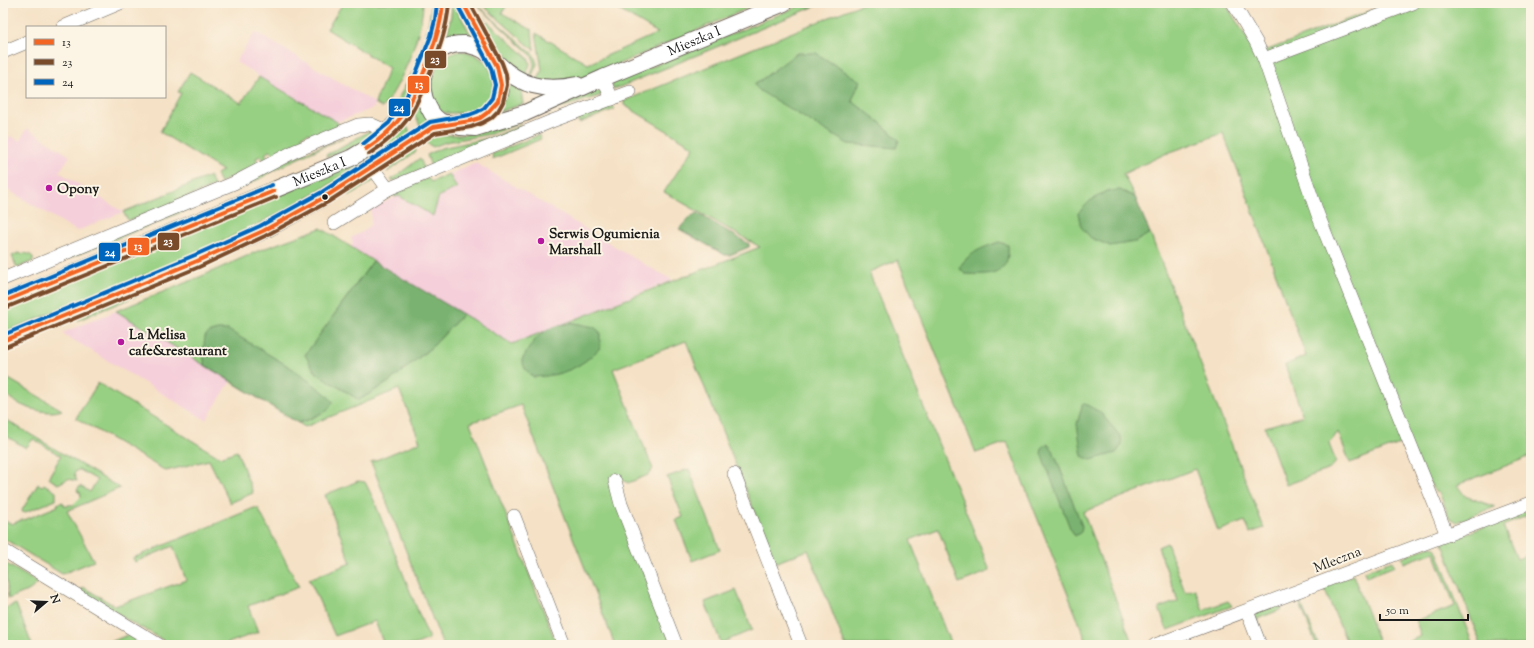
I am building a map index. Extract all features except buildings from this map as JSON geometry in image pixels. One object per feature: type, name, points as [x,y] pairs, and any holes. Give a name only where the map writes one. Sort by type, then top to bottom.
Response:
[{"type":"street","points":[[65,26],[120,3]]},
{"type":"street","points":[[443,3],[441,21],[425,68],[422,82],[427,106],[434,117],[444,122],[467,128],[489,125],[535,110],[604,78]]},
{"type":"street","points":[[448,123],[475,119],[486,114],[500,96],[502,83],[499,71],[463,3]]},
{"type":"street","name":"Mieszka I","points":[[604,78],[784,3]]},
{"type":"street","points":[[1232,3],[1256,42],[1264,59],[1318,215],[1447,535]]},
{"type":"street","points":[[1264,59],[1413,3]]},
{"type":"street","points":[[3,52],[26,42]]},
{"type":"street","points":[[425,68],[436,54],[453,45],[465,44],[478,47],[518,80],[532,86],[554,88],[566,87],[604,78]]},
{"type":"street","name":"Mieszka I","points":[[3,302],[332,167],[363,152],[388,132],[406,111],[425,68]]},
{"type":"street","points":[[604,78],[612,99]]},
{"type":"street","points":[[334,223],[388,189],[552,121],[630,92]]},
{"type":"street","name":"Mieszka I","points":[[3,340],[197,261],[241,241],[325,198],[423,133],[434,127],[448,123]]},
{"type":"street","points":[[3,279],[234,183],[295,151],[358,125],[370,124],[388,132]]},
{"type":"street","points":[[372,167],[388,189]]},
{"type":"street","points":[[734,474],[801,645]]},
{"type":"street","points":[[615,481],[621,504],[676,645]]},
{"type":"street","name":"Mleczna","points":[[1155,645],[1531,503]]},
{"type":"street","points":[[514,516],[564,645]]},
{"type":"street","points":[[3,550],[159,645]]},
{"type":"street","points":[[1246,611],[1260,645]]},
{"type":"shaded area","points":[[255,32],[375,103],[374,108],[337,122],[259,77],[236,62]]},
{"type":"shaded area","points":[[27,128],[70,156],[59,172],[123,212],[77,231],[3,187],[3,143],[11,136],[20,141]]},
{"type":"shaded area","points":[[476,163],[673,280],[512,344],[351,247],[353,243],[351,238],[364,231],[371,224],[371,208]]},
{"type":"shaded area","points":[[116,311],[231,381],[206,420],[62,333]]},
{"type":"green space","points":[[343,3],[423,3],[419,28],[410,58],[396,87],[382,108],[375,103],[389,68],[327,29]]},
{"type":"green space","points":[[431,3],[438,3],[434,30],[425,56],[402,105],[396,102],[420,55],[430,16]]},
{"type":"green space","points":[[453,3],[473,38],[446,41]]},
{"type":"green space","points":[[480,3],[498,3],[506,7],[502,13],[532,30],[534,50]]},
{"type":"green space","points":[[607,3],[760,3],[584,79],[537,82],[542,70],[536,33],[588,64],[658,33]]},
{"type":"green space","points":[[807,3],[823,3],[613,89],[612,83]]},
{"type":"green space","points":[[864,3],[1225,3],[1257,54],[1391,3],[1531,3],[1531,456],[1457,485],[1465,496],[1495,507],[1457,522],[1449,517],[1439,492],[1436,493],[1405,442],[1350,463],[1338,432],[1329,444],[1336,462],[1330,469],[1286,485],[1265,427],[1303,416],[1285,365],[1306,356],[1223,133],[1165,154],[1123,174],[1135,197],[1132,196],[1147,234],[1150,233],[1264,528],[1250,533],[1245,521],[1218,531],[1195,469],[1083,512],[1133,645],[1088,645],[1007,442],[976,453],[898,260],[869,272],[990,571],[959,583],[938,529],[910,540],[951,645],[845,645],[808,550],[775,563],[686,341],[613,369],[653,469],[648,475],[628,483],[621,479],[611,482],[672,645],[615,645],[521,405],[470,423],[557,645],[443,645],[371,462],[420,442],[399,389],[305,427],[116,311],[202,276],[260,250],[321,228],[373,261],[305,355],[359,400],[389,382],[434,345],[463,314],[512,344],[760,247],[664,192],[694,147],[624,105],[624,101]]},
{"type":"green space","points":[[476,4],[534,55],[537,64],[530,80],[534,65],[532,56]]},
{"type":"green space","points":[[472,8],[528,58],[530,64],[525,77],[507,63],[500,55],[488,38]]},
{"type":"green space","points":[[462,51],[477,56],[488,66],[494,80],[494,88],[491,96],[484,105],[471,112],[448,113],[439,111],[431,97],[430,90],[430,83],[434,69],[442,59]]},
{"type":"green space","points":[[797,53],[816,53],[860,81],[852,101],[881,123],[899,140],[896,148],[848,144],[760,91],[754,85]]},
{"type":"green space","points":[[190,72],[241,103],[259,77],[337,122],[340,126],[312,139],[309,133],[302,136],[303,142],[274,155],[271,150],[265,154],[269,158],[264,161],[261,156],[256,158],[258,164],[220,183],[216,174],[223,171],[160,132],[181,93],[178,92]]},
{"type":"green space","points":[[508,83],[521,90],[523,104],[499,112]]},
{"type":"green space","points":[[596,90],[601,92],[602,95],[540,114]]},
{"type":"green space","points":[[419,104],[430,120],[421,127],[413,113]]},
{"type":"green space","points":[[612,106],[615,109],[579,123],[576,117]]},
{"type":"green space","points":[[522,122],[491,134],[446,142],[433,147],[428,144],[426,140],[436,135],[461,135]]},
{"type":"green space","points":[[405,123],[411,134],[378,156],[284,212],[196,254],[3,333],[3,309],[193,230]]},
{"type":"green space","points":[[520,126],[522,129],[431,167],[427,155],[441,148],[494,137]]},
{"type":"green space","points":[[370,131],[371,136],[360,144],[327,157],[326,155]]},
{"type":"green space","points":[[539,135],[541,139],[493,159],[492,154]]},
{"type":"green space","points":[[344,137],[288,163],[248,185],[3,285],[297,156]]},
{"type":"green space","points":[[415,147],[416,152],[387,172],[391,163]]},
{"type":"green space","points":[[420,158],[424,169],[394,181],[391,180]]},
{"type":"green space","points":[[449,174],[457,188],[439,196],[433,216],[399,196],[395,197],[393,193],[428,178],[431,182]]},
{"type":"green space","points":[[210,176],[214,186],[134,219],[128,220],[123,212]]},
{"type":"green space","points":[[369,179],[375,180],[349,196],[348,194],[357,186]]},
{"type":"green space","points":[[1120,190],[1135,197],[1150,233],[1135,242],[1110,246],[1091,238],[1081,227],[1078,213],[1090,201],[1106,191]]},
{"type":"green space","points":[[697,213],[749,244],[749,247],[730,255],[725,255],[679,229],[690,217]]},
{"type":"green space","points":[[999,242],[1008,245],[1008,255],[1006,263],[996,272],[965,274],[959,268],[972,254]]},
{"type":"green space","points":[[18,253],[30,255],[33,257],[33,261],[17,268],[12,256]]},
{"type":"green space","points":[[373,261],[463,314],[434,345],[389,382],[359,400],[316,373],[305,355]]},
{"type":"green space","points":[[138,292],[141,294],[78,320],[78,317]]},
{"type":"green space","points":[[574,323],[594,327],[600,332],[600,348],[585,361],[570,370],[553,375],[533,377],[525,369],[522,360],[532,344],[548,329],[564,324]]},
{"type":"green space","points":[[228,330],[293,369],[326,394],[333,402],[328,410],[308,420],[298,423],[205,365],[203,355],[205,336],[210,332]]},
{"type":"green space","points":[[7,378],[62,410],[56,412],[41,411],[19,404],[8,396],[3,388]]},
{"type":"green space","points":[[98,383],[219,457],[237,451],[253,493],[230,503],[209,460],[166,471],[76,418]]},
{"type":"green space","points":[[1083,403],[1100,412],[1121,437],[1122,445],[1116,453],[1091,460],[1082,456],[1077,424]]},
{"type":"green space","points":[[3,418],[120,488],[67,511],[94,561],[62,574],[3,538],[3,525],[5,521],[12,524],[58,506],[57,504],[63,502],[63,504],[67,507],[68,505],[73,505],[81,497],[80,492],[77,490],[80,486],[90,492],[97,480],[80,470],[77,470],[74,474],[77,481],[68,479],[58,484],[48,478],[61,456],[33,439],[26,448],[3,434]]},
{"type":"green space","points":[[1047,444],[1053,450],[1082,526],[1081,532],[1075,536],[1070,528],[1041,453],[1043,446]]},
{"type":"green space","points":[[689,469],[720,550],[692,561],[676,520],[683,517],[667,477]]},
{"type":"green space","points":[[358,481],[365,482],[373,498],[429,639],[414,645],[384,645],[375,621],[335,636],[309,579],[351,563],[325,495]]},
{"type":"green space","points":[[38,484],[42,486],[44,484],[56,492],[56,500],[23,513],[22,510]]},
{"type":"green space","points":[[254,508],[258,508],[299,587],[248,606],[258,632],[223,645],[171,645],[143,628],[140,628],[81,590],[83,587],[115,606],[186,580],[173,546],[135,562],[133,558]]},
{"type":"green space","points":[[1529,510],[1531,511],[1531,514],[1503,526],[1517,559],[1531,554],[1531,645],[1481,645],[1443,544],[1444,542]]},
{"type":"green space","points":[[1167,543],[1185,592],[1195,589],[1203,610],[1228,601],[1232,606],[1168,630],[1159,608],[1178,601],[1158,547]]},
{"type":"green space","points":[[1431,546],[1436,549],[1473,645],[1400,645],[1421,636],[1416,621],[1455,606],[1434,552],[1404,563],[1402,557]]},
{"type":"green space","points":[[1392,561],[1395,566],[1366,577],[1364,571]]},
{"type":"green space","points":[[5,563],[38,583],[30,590],[8,599]]},
{"type":"green space","points":[[1353,575],[1380,645],[1348,645],[1323,586]]},
{"type":"green space","points":[[736,590],[752,630],[721,643],[705,602]]},
{"type":"green space","points":[[1309,591],[1311,597],[1300,601],[1318,643],[1316,644],[1298,599],[1298,597]]},
{"type":"green space","points":[[16,604],[32,645],[3,645],[3,609]]},
{"type":"green space","points":[[1279,605],[1282,609],[1257,619],[1267,645],[1265,645],[1254,614]]},
{"type":"green space","points":[[130,634],[147,645],[103,645]]},
{"type":"transit line","name":"24","points":[[363,144],[389,123],[406,98],[431,36],[437,3]]},
{"type":"transit line","name":"13","points":[[366,149],[381,138],[394,125],[411,102],[435,41],[443,3]]},
{"type":"transit line","name":"23","points":[[369,154],[398,130],[410,116],[416,105],[442,41],[449,3]]},
{"type":"transit line","name":"13","points":[[3,341],[197,261],[263,231],[325,197],[433,127],[470,121],[480,118],[487,113],[498,101],[501,85],[497,66],[463,3]]},
{"type":"transit line","name":"23","points":[[5,347],[199,267],[265,236],[328,202],[435,133],[471,127],[491,118],[498,111],[503,102],[507,85],[506,74],[502,63],[470,3]]},
{"type":"transit line","name":"24","points":[[3,335],[195,255],[260,226],[322,192],[430,122],[469,115],[484,108],[492,98],[495,85],[491,68],[458,6]]},
{"type":"transit line","name":"24","points":[[3,296],[272,185]]},
{"type":"transit line","name":"13","points":[[3,302],[274,191]]},
{"type":"transit line","name":"23","points":[[5,308],[276,197]]},
{"type":"place","name":"Opony","points":[[49,188]]},
{"type":"place","name":"Serwis Ogumienia Marshall","points":[[541,241]]},
{"type":"place","name":"La Melisa cafe&restaurant","points":[[121,342]]}]
